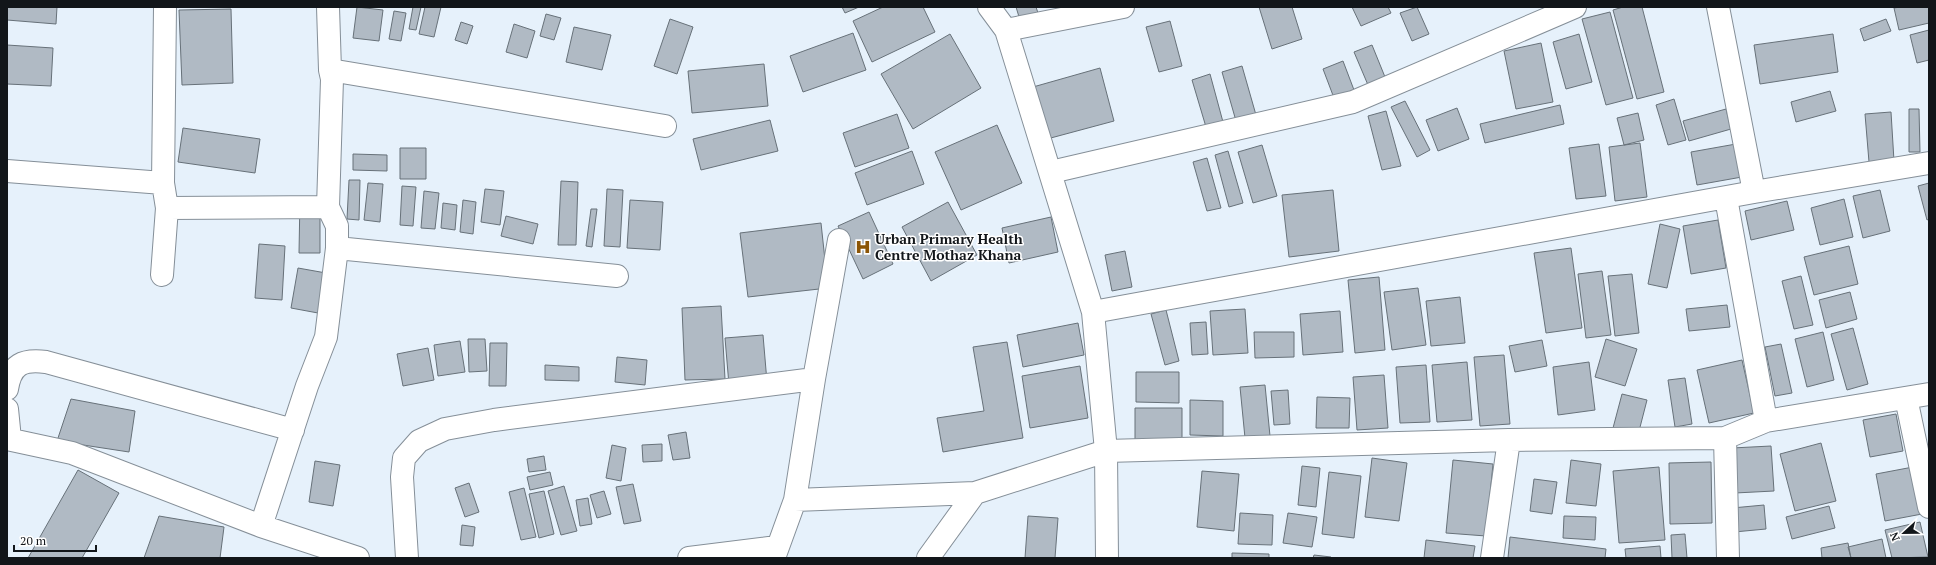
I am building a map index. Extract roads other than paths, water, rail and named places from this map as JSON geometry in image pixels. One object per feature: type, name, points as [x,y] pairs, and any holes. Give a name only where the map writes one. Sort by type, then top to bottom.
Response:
[{"type":"street","points":[[162,275],[168,208],[163,183],[165,7]]},
{"type":"street","points":[[261,526],[307,386],[326,337],[337,248],[337,226],[328,207],[332,79],[330,70],[328,7]]},
{"type":"street","points":[[988,7],[1006,30],[1093,312],[1106,451],[1107,558]]},
{"type":"street","points":[[1006,30],[1123,7]]},
{"type":"street","points":[[1051,172],[1353,102],[1575,7]]},
{"type":"street","points":[[1718,7],[1754,192]]},
{"type":"street","points":[[330,70],[665,126]]},
{"type":"street","points":[[1093,312],[1754,192],[1929,163]]},
{"type":"street","points":[[7,171],[163,183]]},
{"type":"street","points":[[1726,198],[1766,421]]},
{"type":"street","points":[[168,208],[328,207]]},
{"type":"street","points":[[689,558],[776,553],[795,500],[814,379],[839,240]]},
{"type":"street","points":[[337,248],[617,276]]},
{"type":"street","points":[[7,389],[11,372],[18,366],[34,361],[46,362],[293,430]]},
{"type":"street","points":[[407,558],[402,477],[404,458],[419,441],[445,429],[494,420],[814,379]]},
{"type":"street","points":[[795,500],[975,493],[1106,451],[1509,440],[1725,438],[1766,421],[1929,394]]},
{"type":"street","points":[[1906,398],[1929,507]]},
{"type":"street","points":[[7,409],[8,439],[72,453],[261,526],[358,558]]},
{"type":"street","points":[[1725,438],[1728,558]]},
{"type":"street","points":[[1492,558],[1509,440]]},
{"type":"street","points":[[928,558],[975,493]]},
{"type":"place","name":"Urban Primary Health Centre Mothaz Khana","points":[[863,247]]}]
